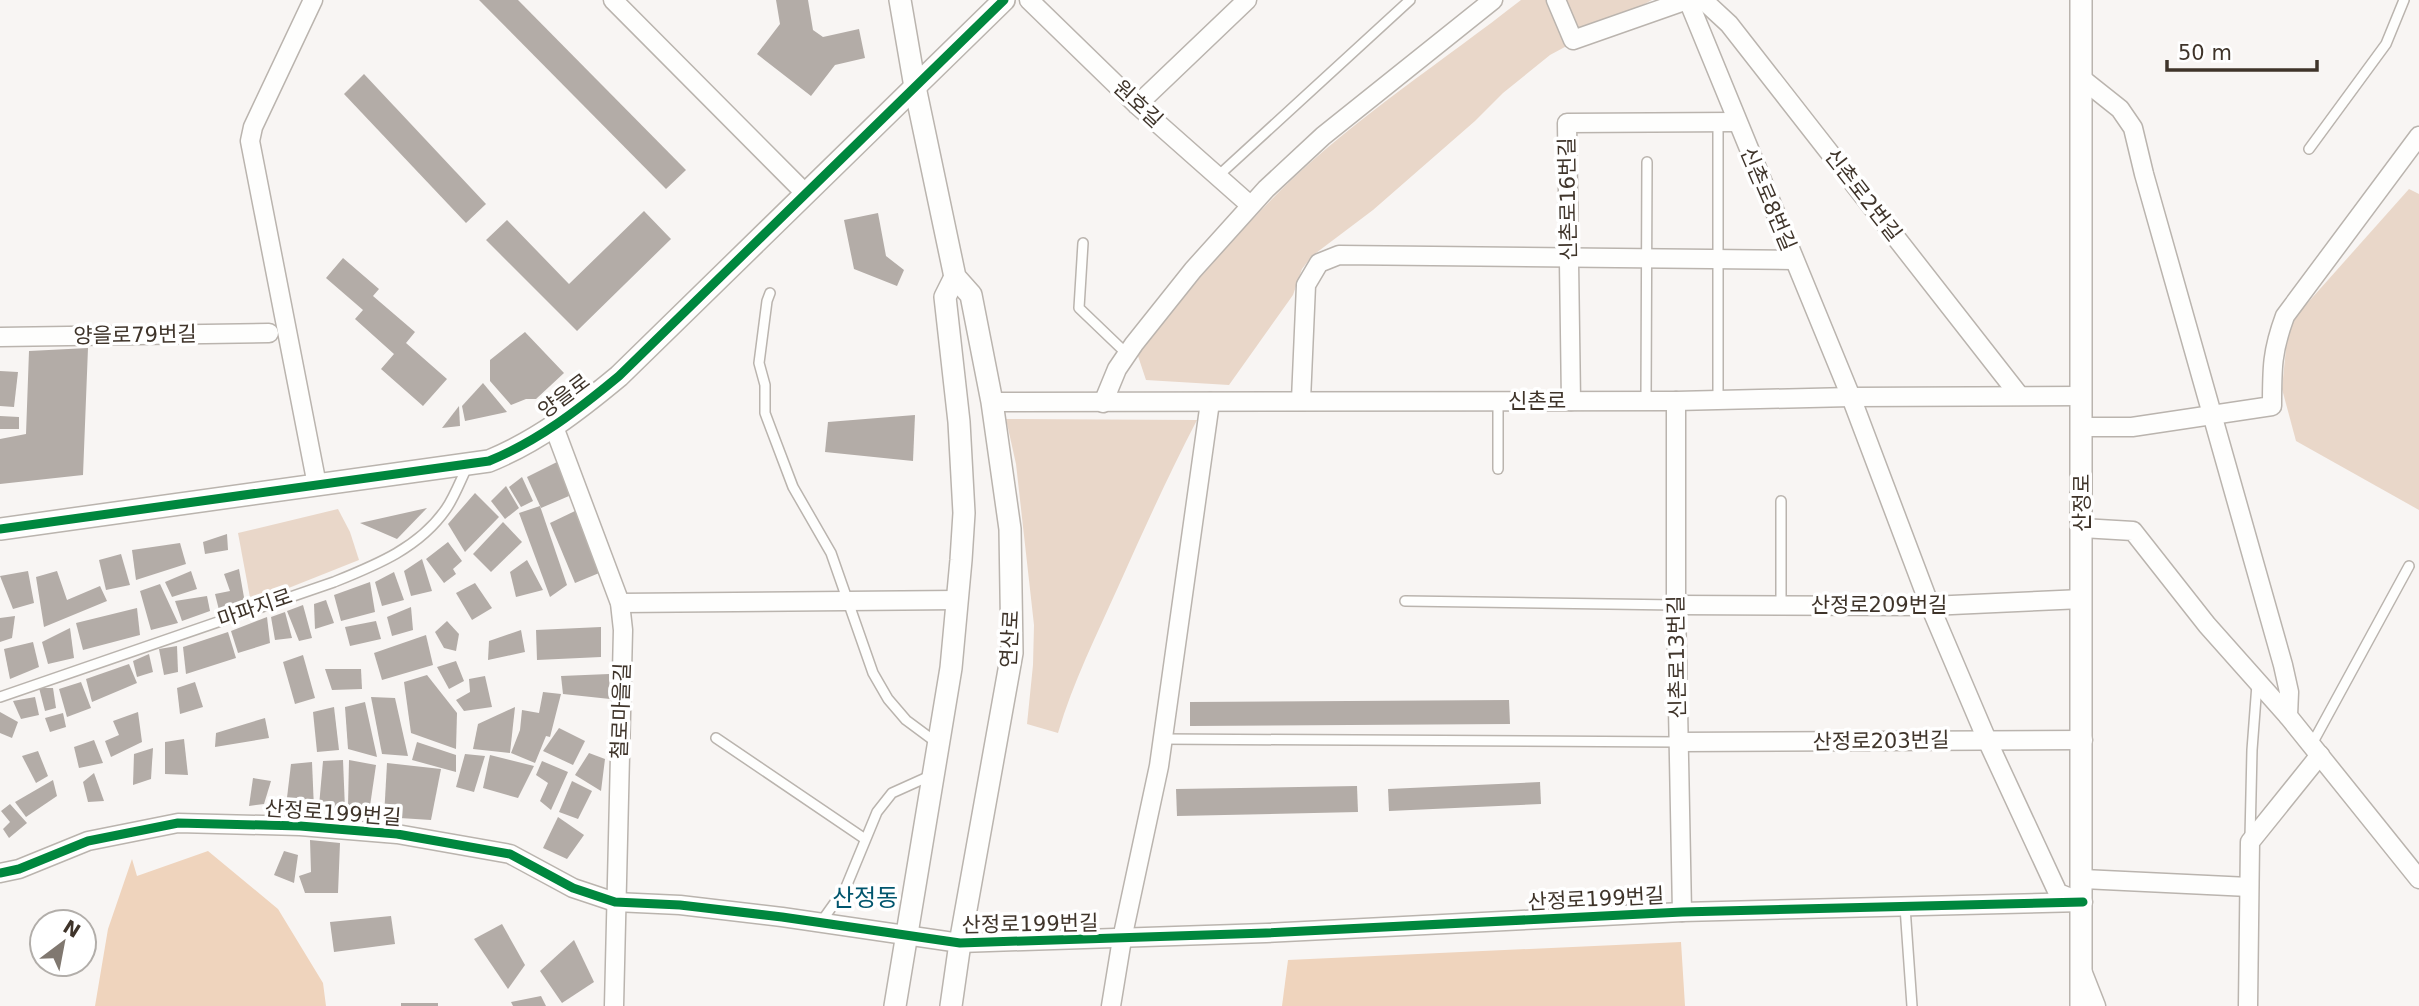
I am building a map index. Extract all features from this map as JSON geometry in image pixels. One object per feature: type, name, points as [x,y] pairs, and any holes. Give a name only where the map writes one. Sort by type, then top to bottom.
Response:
[{"type":"street","points":[[313,0],[253,127],[250,141],[317,485]]},
{"type":"street","points":[[613,0],[805,193]]},
{"type":"street","name":"연산로","points":[[900,0],[915,88],[955,277],[971,295],[992,402],[1010,529],[1012,653],[951,1006]]},
{"type":"street","name":"양을로","points":[[0,529],[489,461],[514,451],[554,428],[619,376],[1004,0]]},
{"type":"street","name":"원호길","points":[[1029,0],[1137,105],[1250,205]]},
{"type":"street","points":[[1137,105],[1247,0]]},
{"type":"street","points":[[1103,403],[1117,369],[1127,354],[1174,292],[1250,205],[1323,136],[1493,0]]},
{"type":"street","points":[[1556,0],[1573,40],[1687,0]]},
{"type":"street","name":"신촌로8번길","points":[[1687,0],[1851,397],[1930,606],[1987,740],[2058,893],[2083,902]]},
{"type":"street","name":"신촌로2번길","points":[[1703,0],[1730,24],[2019,395]]},
{"type":"street","name":"산정로","points":[[2081,0],[2081,1006]]},
{"type":"street","points":[[2081,78],[2120,109],[2133,128],[2283,665],[2289,692],[2288,716]]},
{"type":"street","name":"신촌로16번길","points":[[1571,401],[1567,123],[1736,122]]},
{"type":"street","points":[[2082,427],[2132,427],[2272,406],[2273,361],[2276,342],[2286,316],[2419,136]]},
{"type":"street","points":[[1301,400],[1306,285],[1320,263],[1339,255],[1794,260]]},
{"type":"street","name":"연산로","points":[[895,1006],[951,668],[958,600],[964,513],[959,422],[945,297],[955,277]]},
{"type":"street","name":"양을로79번길","points":[[0,337],[269,333]]},
{"type":"street","name":"신촌로","points":[[992,402],[1676,401],[2081,396]]},
{"type":"street","name":"신촌로13번길","points":[[1676,401],[1675,604],[1682,912]]},
{"type":"street","points":[[1111,1006],[1122,940],[1159,766],[1210,402]]},
{"type":"street","name":"철로마을길","points":[[554,428],[620,603],[623,630],[614,1006]]},
{"type":"street","points":[[2082,528],[2133,531],[2207,625],[2316,749],[2419,879]]},
{"type":"street","name":"산정로209번길","points":[[1675,604],[1930,606],[2082,599]]},
{"type":"street","points":[[620,603],[958,600]]},
{"type":"street","name":"산정로203번길","points":[[1679,742],[2082,740]]},
{"type":"street","points":[[2248,1006],[2250,842],[2316,749]]},
{"type":"street","name":"산정로199번길","points":[[0,873],[19,869],[88,841],[178,823],[300,826],[397,834],[510,855],[573,888],[615,902],[680,905],[960,943],[1122,940],[1682,912],[2083,902]]},
{"type":"street","points":[[2083,879],[2249,887]]},
{"type":"street","points":[[2082,971],[2096,1006]]},
{"type":"lane","points":[[1218,176],[1410,0]]},
{"type":"lane","points":[[2309,149],[2386,44],[2404,0]]},
{"type":"lane","points":[[1718,122],[1718,400]]},
{"type":"lane","points":[[1646,401],[1647,162]]},
{"type":"lane","points":[[1083,243],[1079,308],[1127,354]]},
{"type":"lane","points":[[771,293],[767,301],[759,363],[765,385],[765,414],[793,487],[831,553],[873,673],[888,699],[906,720],[939,744]]},
{"type":"lane","points":[[1498,401],[1498,469]]},
{"type":"lane","name":"마파지로","points":[[0,697],[385,562],[415,542],[446,509],[469,463]]},
{"type":"lane","points":[[1781,501],[1781,605]]},
{"type":"lane","points":[[2316,749],[2409,566]]},
{"type":"lane","points":[[1405,601],[1675,604]]},
{"type":"lane","points":[[2250,842],[2252,750],[2258,682]]},
{"type":"lane","points":[[716,738],[865,839]]},
{"type":"lane","points":[[1163,739],[1679,742]]},
{"type":"lane","points":[[821,923],[846,887],[877,811],[892,793],[933,774]]},
{"type":"lane","points":[[1905,907],[1912,1006]]},
{"type":"shaded area","points":[[1521,0],[1652,0],[1550,55],[1503,93],[1373,210],[1312,256],[1302,269],[1293,295],[1229,385],[1146,380],[1137,353],[1209,267],[1266,205],[1342,136]]},
{"type":"shaded area","points":[[2409,189],[2419,194],[2419,510],[2296,441],[2282,389],[2288,328]]},
{"type":"shaded area","points":[[1006,419],[1197,420],[1094,640],[1058,733],[1027,724],[1034,625],[1016,464]]},
{"type":"shaded area","points":[[338,509],[350,532],[359,560],[251,603],[238,533]]},
{"type":"shaded area","points":[[208,851],[278,909],[323,983],[326,1006],[95,1006],[108,929],[132,859],[137,876]]},
{"type":"shaded area","points":[[1681,942],[1685,1006],[1282,1006],[1288,960]]},
{"type":"building","points":[[479,0],[518,0],[686,170],[666,189]]},
{"type":"building","points":[[776,0],[808,0],[813,30],[823,37],[859,29],[865,58],[835,65],[811,96],[757,54],[780,24]]},
{"type":"building","points":[[364,74],[486,204],[466,223],[344,94]]},
{"type":"building","points":[[644,211],[671,239],[577,331],[486,240],[507,220],[569,284]]},
{"type":"building","points":[[878,213],[886,256],[904,270],[897,286],[854,269],[844,220]]},
{"type":"building","points":[[343,258],[379,289],[373,296],[415,332],[406,343],[447,379],[423,406],[381,369],[394,354],[355,319],[363,310],[326,278]]},
{"type":"building","points":[[525,332],[564,373],[536,399],[526,399],[511,405],[490,381],[490,360]]},
{"type":"building","points":[[88,348],[83,475],[0,484],[0,439],[26,434],[29,351]]},
{"type":"building","points":[[0,371],[18,372],[14,407],[0,406]]},
{"type":"building","points":[[483,383],[507,412],[465,421],[462,406]]},
{"type":"building","points":[[459,406],[460,426],[442,428]]},
{"type":"building","points":[[915,415],[913,461],[825,452],[828,422]]},
{"type":"building","points":[[0,416],[19,417],[19,429],[0,429]]},
{"type":"building","points":[[559,461],[569,496],[541,508],[527,477]]},
{"type":"building","points":[[522,477],[533,501],[521,507],[509,487]]},
{"type":"building","points":[[506,486],[519,508],[505,519],[491,501]]},
{"type":"building","points":[[475,493],[499,517],[465,552],[448,524]]},
{"type":"building","points":[[540,506],[567,585],[550,597],[519,513]]},
{"type":"building","points":[[427,508],[397,539],[360,523]]},
{"type":"building","points":[[575,511],[604,571],[575,583],[550,523]]},
{"type":"building","points":[[503,522],[522,542],[491,572],[473,554]]},
{"type":"building","points":[[227,534],[228,550],[205,554],[203,542]]},
{"type":"building","points":[[448,542],[462,561],[453,569],[456,574],[444,583],[426,559]]},
{"type":"building","points":[[180,543],[186,564],[136,580],[132,550]]},
{"type":"building","points":[[121,554],[130,585],[106,590],[99,560]]},
{"type":"building","points":[[422,559],[432,591],[411,596],[404,571]]},
{"type":"building","points":[[527,560],[543,590],[516,597],[510,572]]},
{"type":"building","points":[[239,569],[245,603],[219,610],[215,594],[230,591],[224,574]]},
{"type":"building","points":[[28,571],[34,603],[13,609],[0,576]]},
{"type":"building","points":[[57,571],[67,600],[100,586],[107,601],[44,627],[36,577]]},
{"type":"building","points":[[191,571],[197,589],[172,597],[165,582]]},
{"type":"building","points":[[394,572],[404,600],[382,606],[375,582]]},
{"type":"building","points":[[370,582],[375,612],[341,621],[334,595]]},
{"type":"building","points":[[475,583],[492,608],[472,620],[456,593]]},
{"type":"building","points":[[160,584],[178,623],[151,630],[140,591]]},
{"type":"building","points":[[207,596],[210,611],[182,621],[175,601]]},
{"type":"building","points":[[326,600],[334,623],[315,629],[314,604]]},
{"type":"building","points":[[303,605],[312,638],[299,641],[287,611]]},
{"type":"building","points":[[411,607],[413,630],[392,636],[387,617]]},
{"type":"building","points":[[137,608],[140,635],[83,650],[76,623]]},
{"type":"building","points":[[285,612],[292,638],[275,640],[271,617]]},
{"type":"building","points":[[15,616],[12,638],[0,642],[0,618]]},
{"type":"building","points":[[267,617],[270,643],[238,653],[231,631]]},
{"type":"building","points":[[376,621],[381,639],[350,646],[345,627]]},
{"type":"building","points":[[447,621],[459,634],[456,651],[444,648],[435,632]]},
{"type":"building","points":[[601,627],[601,657],[537,660],[536,630]]},
{"type":"building","points":[[70,628],[74,658],[48,664],[42,642]]},
{"type":"building","points":[[521,630],[525,652],[488,660],[489,641]]},
{"type":"building","points":[[228,632],[236,658],[186,674],[183,647]]},
{"type":"building","points":[[426,635],[433,665],[382,680],[374,653]]},
{"type":"building","points":[[33,642],[39,667],[10,679],[4,649]]},
{"type":"building","points":[[177,646],[178,672],[164,675],[159,649]]},
{"type":"building","points":[[149,654],[153,672],[137,677],[133,661]]},
{"type":"building","points":[[303,655],[315,698],[295,704],[283,662]]},
{"type":"building","points":[[456,661],[464,681],[449,689],[437,667]]},
{"type":"building","points":[[129,664],[137,683],[92,702],[86,679]]},
{"type":"building","points":[[325,669],[361,669],[362,689],[332,690]]},
{"type":"building","points":[[609,674],[610,699],[563,694],[561,676]]},
{"type":"building","points":[[427,675],[457,713],[456,749],[411,733],[404,682]]},
{"type":"building","points":[[485,676],[492,707],[464,711],[456,700],[470,692],[469,679]]},
{"type":"building","points":[[81,682],[91,708],[67,717],[59,689]]},
{"type":"building","points":[[195,682],[203,707],[180,714],[177,688]]},
{"type":"building","points":[[39,688],[53,688],[56,708],[45,711]]},
{"type":"building","points":[[543,692],[561,694],[550,737],[546,736],[535,763],[511,753],[520,730],[522,710],[539,713]]},
{"type":"building","points":[[35,697],[39,715],[21,719],[13,701]]},
{"type":"building","points":[[371,697],[395,698],[408,756],[382,754]]},
{"type":"building","points":[[1509,700],[1510,724],[1190,726],[1190,702]]},
{"type":"building","points":[[365,702],[377,757],[348,749],[345,707]]},
{"type":"building","points":[[334,707],[339,750],[317,752],[313,712]]},
{"type":"building","points":[[515,707],[510,753],[473,749],[478,724]]},
{"type":"building","points":[[0,712],[18,722],[12,738],[0,733]]},
{"type":"building","points":[[138,712],[142,742],[111,757],[105,741],[119,735],[113,721]]},
{"type":"building","points":[[63,713],[66,727],[50,732],[45,718]]},
{"type":"building","points":[[265,718],[269,738],[215,747],[216,733]]},
{"type":"building","points":[[559,728],[585,741],[573,765],[543,751]]},
{"type":"building","points":[[184,739],[188,775],[165,774],[165,742]]},
{"type":"building","points":[[94,740],[103,763],[79,768],[74,747]]},
{"type":"building","points":[[417,742],[456,755],[456,772],[412,760]]},
{"type":"building","points":[[153,748],[151,779],[133,785],[134,754]]},
{"type":"building","points":[[38,751],[48,776],[36,783],[22,756]]},
{"type":"building","points":[[589,753],[605,759],[601,791],[575,775]]},
{"type":"building","points":[[465,754],[485,756],[474,792],[456,787]]},
{"type":"building","points":[[490,755],[534,766],[518,798],[483,788]]},
{"type":"building","points":[[343,760],[345,809],[319,806],[323,761]]},
{"type":"building","points":[[349,760],[376,765],[370,806],[348,806]]},
{"type":"building","points":[[542,761],[568,772],[551,810],[540,801],[548,783],[536,775]]},
{"type":"building","points":[[312,762],[314,809],[286,806],[291,764]]},
{"type":"building","points":[[387,763],[441,769],[431,820],[384,817]]},
{"type":"building","points":[[94,773],[104,801],[88,802],[83,782]]},
{"type":"building","points":[[253,778],[271,781],[264,804],[249,806]]},
{"type":"building","points":[[53,780],[57,796],[26,817],[15,802]]},
{"type":"building","points":[[572,781],[592,791],[578,819],[559,812]]},
{"type":"building","points":[[1540,782],[1541,804],[1389,811],[1388,789]]},
{"type":"building","points":[[1357,786],[1358,812],[1177,816],[1176,789]]},
{"type":"building","points":[[10,804],[27,823],[9,838],[3,829],[10,822],[1,811]]},
{"type":"building","points":[[558,817],[584,835],[567,859],[543,848]]},
{"type":"building","points":[[310,840],[340,843],[338,893],[305,893],[299,876],[311,872]]},
{"type":"building","points":[[284,851],[298,855],[294,883],[274,875]]},
{"type":"building","points":[[391,916],[395,944],[334,952],[330,922]]},
{"type":"building","points":[[502,924],[525,965],[508,989],[474,939]]},
{"type":"building","points":[[574,940],[594,982],[562,1003],[540,971]]},
{"type":"building","points":[[541,996],[546,1006],[513,1006],[511,1002]]},
{"type":"building","points":[[401,1003],[438,1003],[438,1006],[401,1006]]},
{"type":"cycle path","points":[[0,529],[489,461],[507,453],[573,413],[619,376],[1004,0]]},
{"type":"cycle path","points":[[0,873],[19,869],[88,841],[178,823],[300,826],[397,834],[510,854],[573,888],[615,902],[680,905],[782,917],[960,943],[1266,933],[1682,912],[2083,902]]},
{"type":"district","name":"산정동","points":[[865,898]]}]
